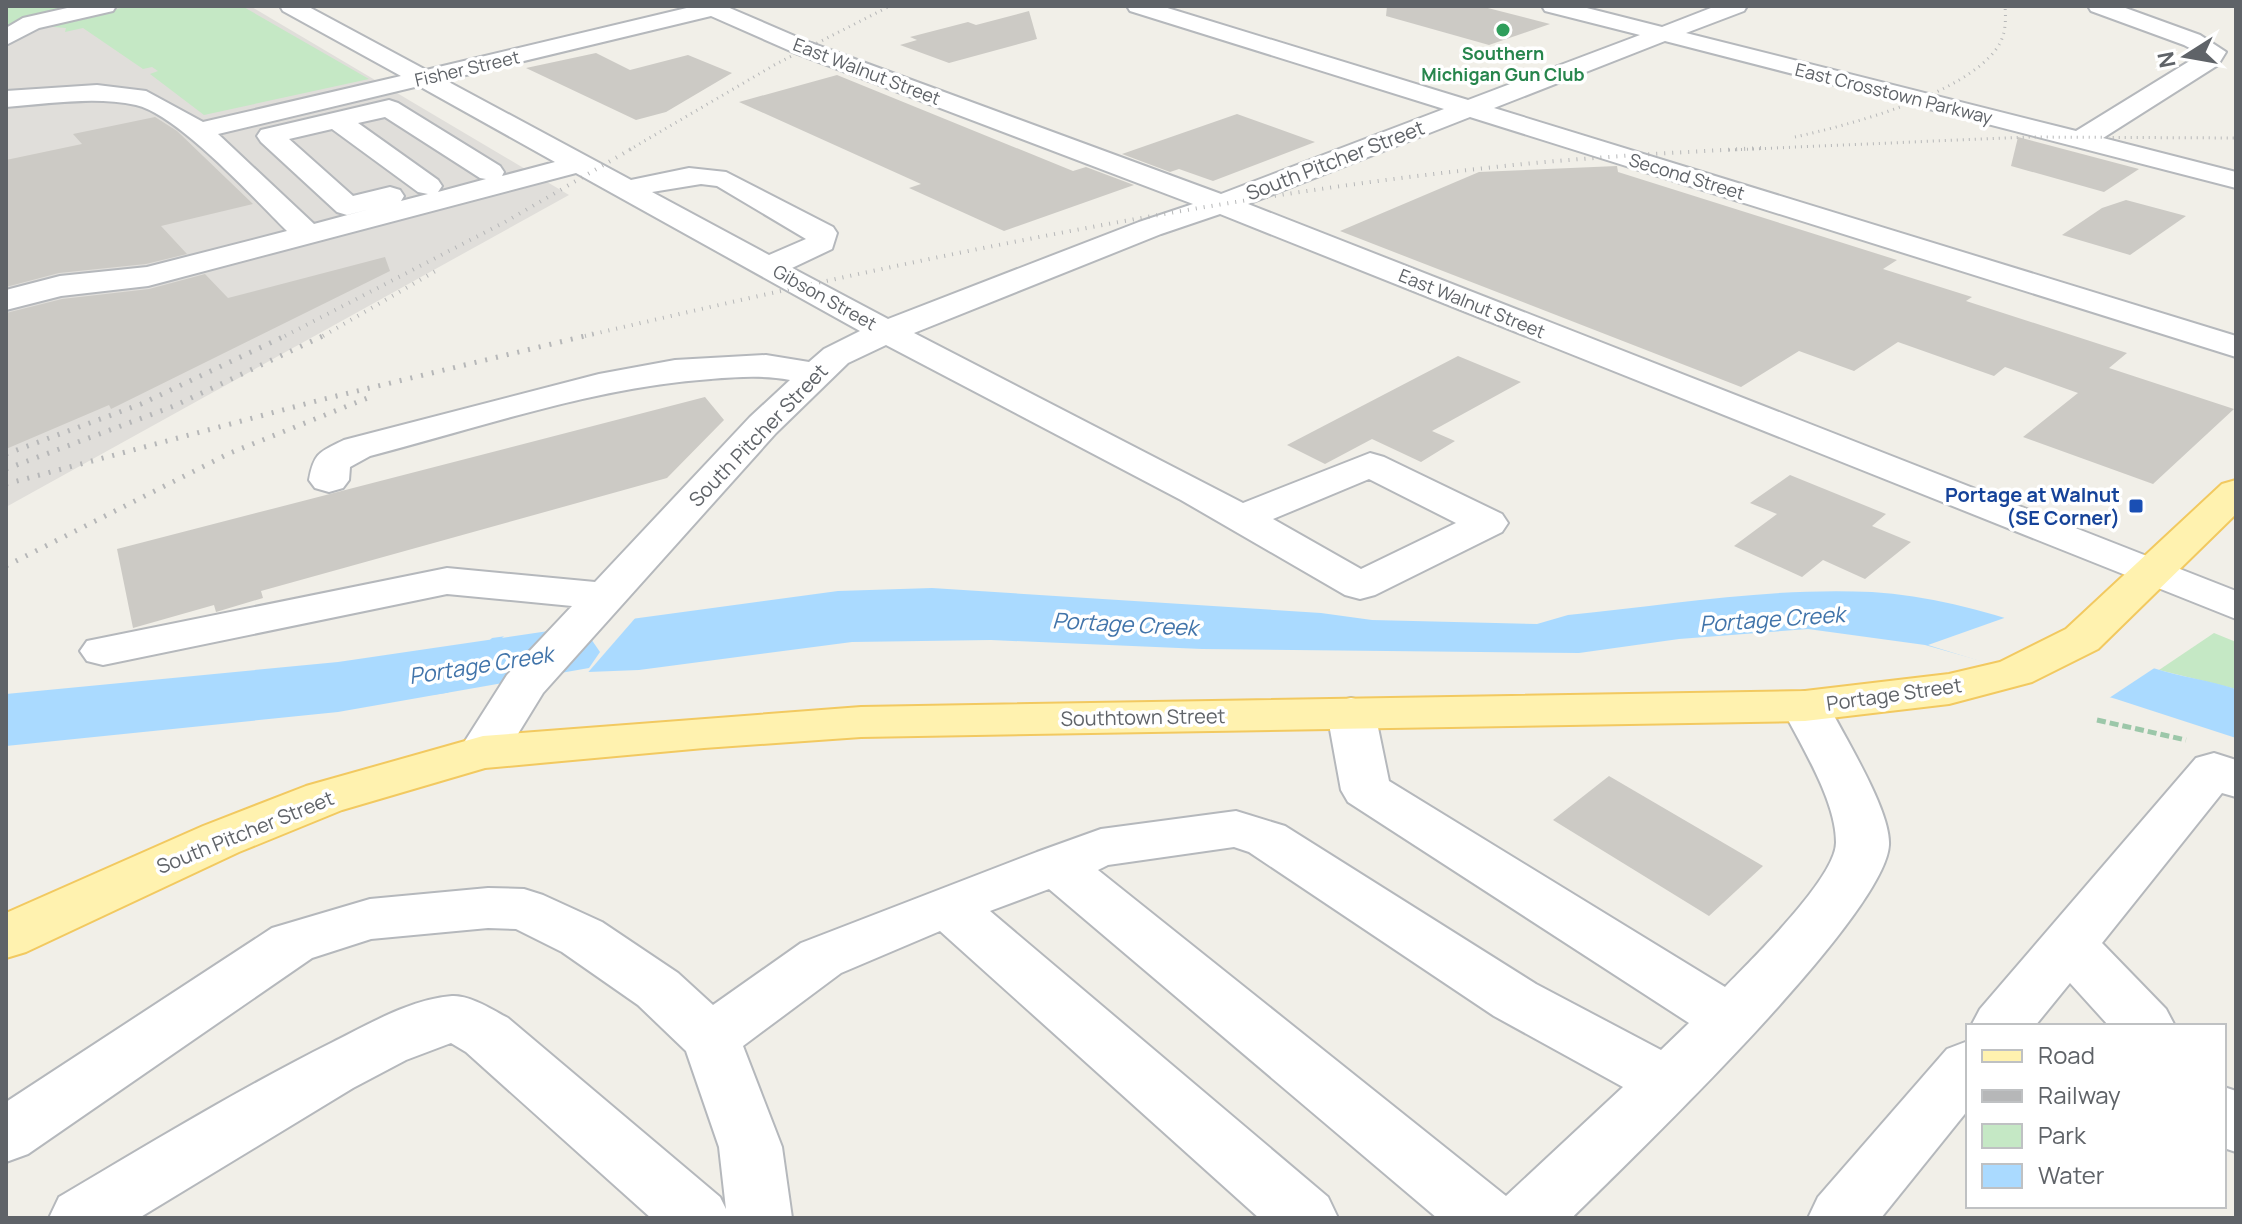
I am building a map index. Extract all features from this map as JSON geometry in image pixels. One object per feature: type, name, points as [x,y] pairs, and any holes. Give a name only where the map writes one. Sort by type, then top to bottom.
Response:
[{"type":"main road","name":"Portage Street","points":[[1805,706],[1949,689],[2016,672],[2082,639],[2235,495]]},
{"type":"main road","name":"Southtown Street","points":[[483,752],[704,732],[861,722],[1805,706]]},
{"type":"main road","name":"South Pitcher Street","points":[[6,937],[221,839],[324,798],[483,752]]},
{"type":"street","points":[[6,38],[31,23],[105,6]]},
{"type":"street","name":"Gibson Street","points":[[291,6],[425,78],[512,130],[769,266],[886,332],[1241,518],[1360,586],[1488,523],[1370,465],[1241,518]]},
{"type":"street","name":"Second Street","points":[[1138,6],[2236,347]]},
{"type":"street","name":"East Crosstown Parkway","points":[[1553,6],[2236,180]]},
{"type":"street","name":"South Pitcher Street","points":[[483,752],[524,685],[815,374],[836,356],[886,332],[1150,228],[1222,204],[1736,6]]},
{"type":"street","points":[[2081,140],[2210,60],[2214,52],[2192,40],[2099,6]]},
{"type":"street","name":"Fisher Street","points":[[210,129],[343,112],[425,78],[710,8]]},
{"type":"street","name":"East Walnut Street","points":[[710,8],[812,51],[1222,204],[2236,606]]},
{"type":"street","points":[[10,69],[12,98],[97,93],[146,99],[210,129],[309,235]]},
{"type":"street","points":[[389,108],[452,145],[490,172],[347,206],[270,136],[343,112],[389,108]]},
{"type":"street","points":[[343,112],[428,186]]},
{"type":"street","points":[[452,145],[478,147],[506,139],[512,130]]},
{"type":"street","points":[[6,300],[60,286],[148,276],[579,164]]},
{"type":"street","points":[[628,190],[669,178],[713,176],[726,180],[822,233],[821,243],[769,266]]},
{"type":"street","points":[[329,480],[332,461],[357,448],[599,385],[675,371],[738,366],[766,365],[815,374]]},
{"type":"street","points":[[103,651],[447,581],[592,610]]},
{"type":"street","name":"Portage Street","points":[[1528,1218],[1775,975],[1850,880],[1863,847],[1849,796],[1805,706]]},
{"type":"street","points":[[1351,713],[1366,790],[1730,1019]]},
{"type":"street","points":[[2003,1024],[2214,770],[2236,780]]},
{"type":"street","points":[[710,1038],[821,958],[948,906],[1101,848],[1236,829],[1267,839],[1515,1000],[1667,1082]]},
{"type":"street","points":[[1056,865],[1485,1218]]},
{"type":"street","points":[[948,906],[1305,1218]]},
{"type":"street","points":[[6,1135],[292,943],[370,919],[488,908],[524,909],[582,937],[658,989],[710,1038],[746,1126],[759,1180],[759,1218]]},
{"type":"street","points":[[2069,945],[2143,1024]]},
{"type":"street","points":[[82,1218],[372,1048],[427,1023],[454,1019],[487,1035],[697,1218]]},
{"type":"street","points":[[1841,1218],[1966,1068]]},
{"type":"path","points":[[2097,720],[2190,741]]},
{"type":"shaded area","points":[[6,6],[250,6],[569,195],[6,507]]},
{"type":"green space","points":[[6,6],[57,6],[61,9],[29,17],[6,28]]},
{"type":"green space","points":[[130,6],[242,6],[369,79],[204,115],[150,74],[158,71],[152,67],[143,69],[83,28],[65,32],[66,28],[41,26]]},
{"type":"green space","points":[[2214,633],[2236,642],[2236,689],[2159,670]]},
{"type":"water","points":[[932,588],[1321,613],[1372,620],[1537,624],[1568,615],[1758,594],[1834,591],[1908,596],[1980,611],[2163,671],[2236,689],[2236,738],[2116,699],[1925,645],[1808,629],[1679,639],[1579,653],[1202,649],[991,640],[852,642],[639,670],[588,672],[432,695],[492,638],[838,591]]},
{"type":"pier","points":[[637,616],[584,677],[445,696],[507,633]]},
{"type":"pier","points":[[2007,617],[2159,665],[2106,700],[1928,645]]},
{"type":"building","points":[[1387,6],[1480,6],[1550,24],[1489,45],[1386,16]]},
{"type":"building","points":[[1029,11],[1037,39],[949,63],[900,45],[917,40],[910,37]]},
{"type":"building","points":[[596,53],[630,70],[688,55],[732,73],[666,112],[636,120],[526,68]]},
{"type":"building","points":[[837,75],[1073,171],[1086,167],[1134,185],[1004,231],[909,188],[921,184],[739,102]]},
{"type":"building","points":[[1237,114],[1315,142],[1213,181],[1179,169],[1170,172],[1122,154]]},
{"type":"building","points":[[155,117],[177,131],[253,204],[161,226],[187,254],[146,264],[59,273],[6,287],[6,160],[82,144],[73,134]]},
{"type":"building","points":[[2018,137],[2139,169],[2104,192],[2011,166]]},
{"type":"building","points":[[1617,166],[1618,172],[1897,260],[1883,269],[1972,297],[1966,301],[2127,353],[2109,368],[2234,409],[2153,484],[2023,437],[2078,393],[2005,367],[1994,376],[1898,342],[1854,371],[1799,351],[1741,387],[1340,231],[1479,172]]},
{"type":"building","points":[[2126,200],[2186,216],[2130,255],[2062,235],[2102,208]]},
{"type":"building","points":[[385,257],[390,271],[111,409],[109,405],[6,449],[6,313],[62,299],[149,289],[205,274],[228,298]]},
{"type":"building","points":[[1458,356],[1521,382],[1432,431],[1455,441],[1421,462],[1372,439],[1325,464],[1287,445]]},
{"type":"building","points":[[705,397],[724,420],[667,478],[261,591],[263,598],[216,612],[214,605],[133,628],[117,549]]},
{"type":"building","points":[[1790,475],[1886,514],[1872,526],[1911,542],[1865,579],[1823,560],[1802,577],[1734,546],[1777,514],[1750,503]]},
{"type":"building","points":[[1609,776],[1763,866],[1709,916],[1553,820]]},
{"type":"waterway","name":"Portage Creek","points":[[6,720],[338,687],[562,652]]},
{"type":"railway","points":[[629,150],[776,64],[890,6]]},
{"type":"railway","points":[[1795,137],[1904,106],[1959,80],[1981,65],[1997,48],[2005,28],[2005,6]]},
{"type":"railway","points":[[1729,150],[2027,137],[2236,138]]},
{"type":"railway","points":[[287,335],[505,222],[633,148]]},
{"type":"railway","points":[[585,336],[917,262],[1252,199],[1512,165],[1761,148]]},
{"type":"railway","points":[[324,335],[439,269]]},
{"type":"railway","points":[[6,484],[320,400],[593,334]]},
{"type":"railway","points":[[6,454],[141,404],[287,335]]},
{"type":"railway","points":[[6,469],[174,406],[324,335]]},
{"type":"railway","points":[[6,566],[230,453],[370,397]]},
{"type":"place","name":"Southern Michigan Gun Club","points":[[1503,30]]},
{"type":"place","name":"Portage at Walnut (SE Corner)","points":[[2136,506]]}]
